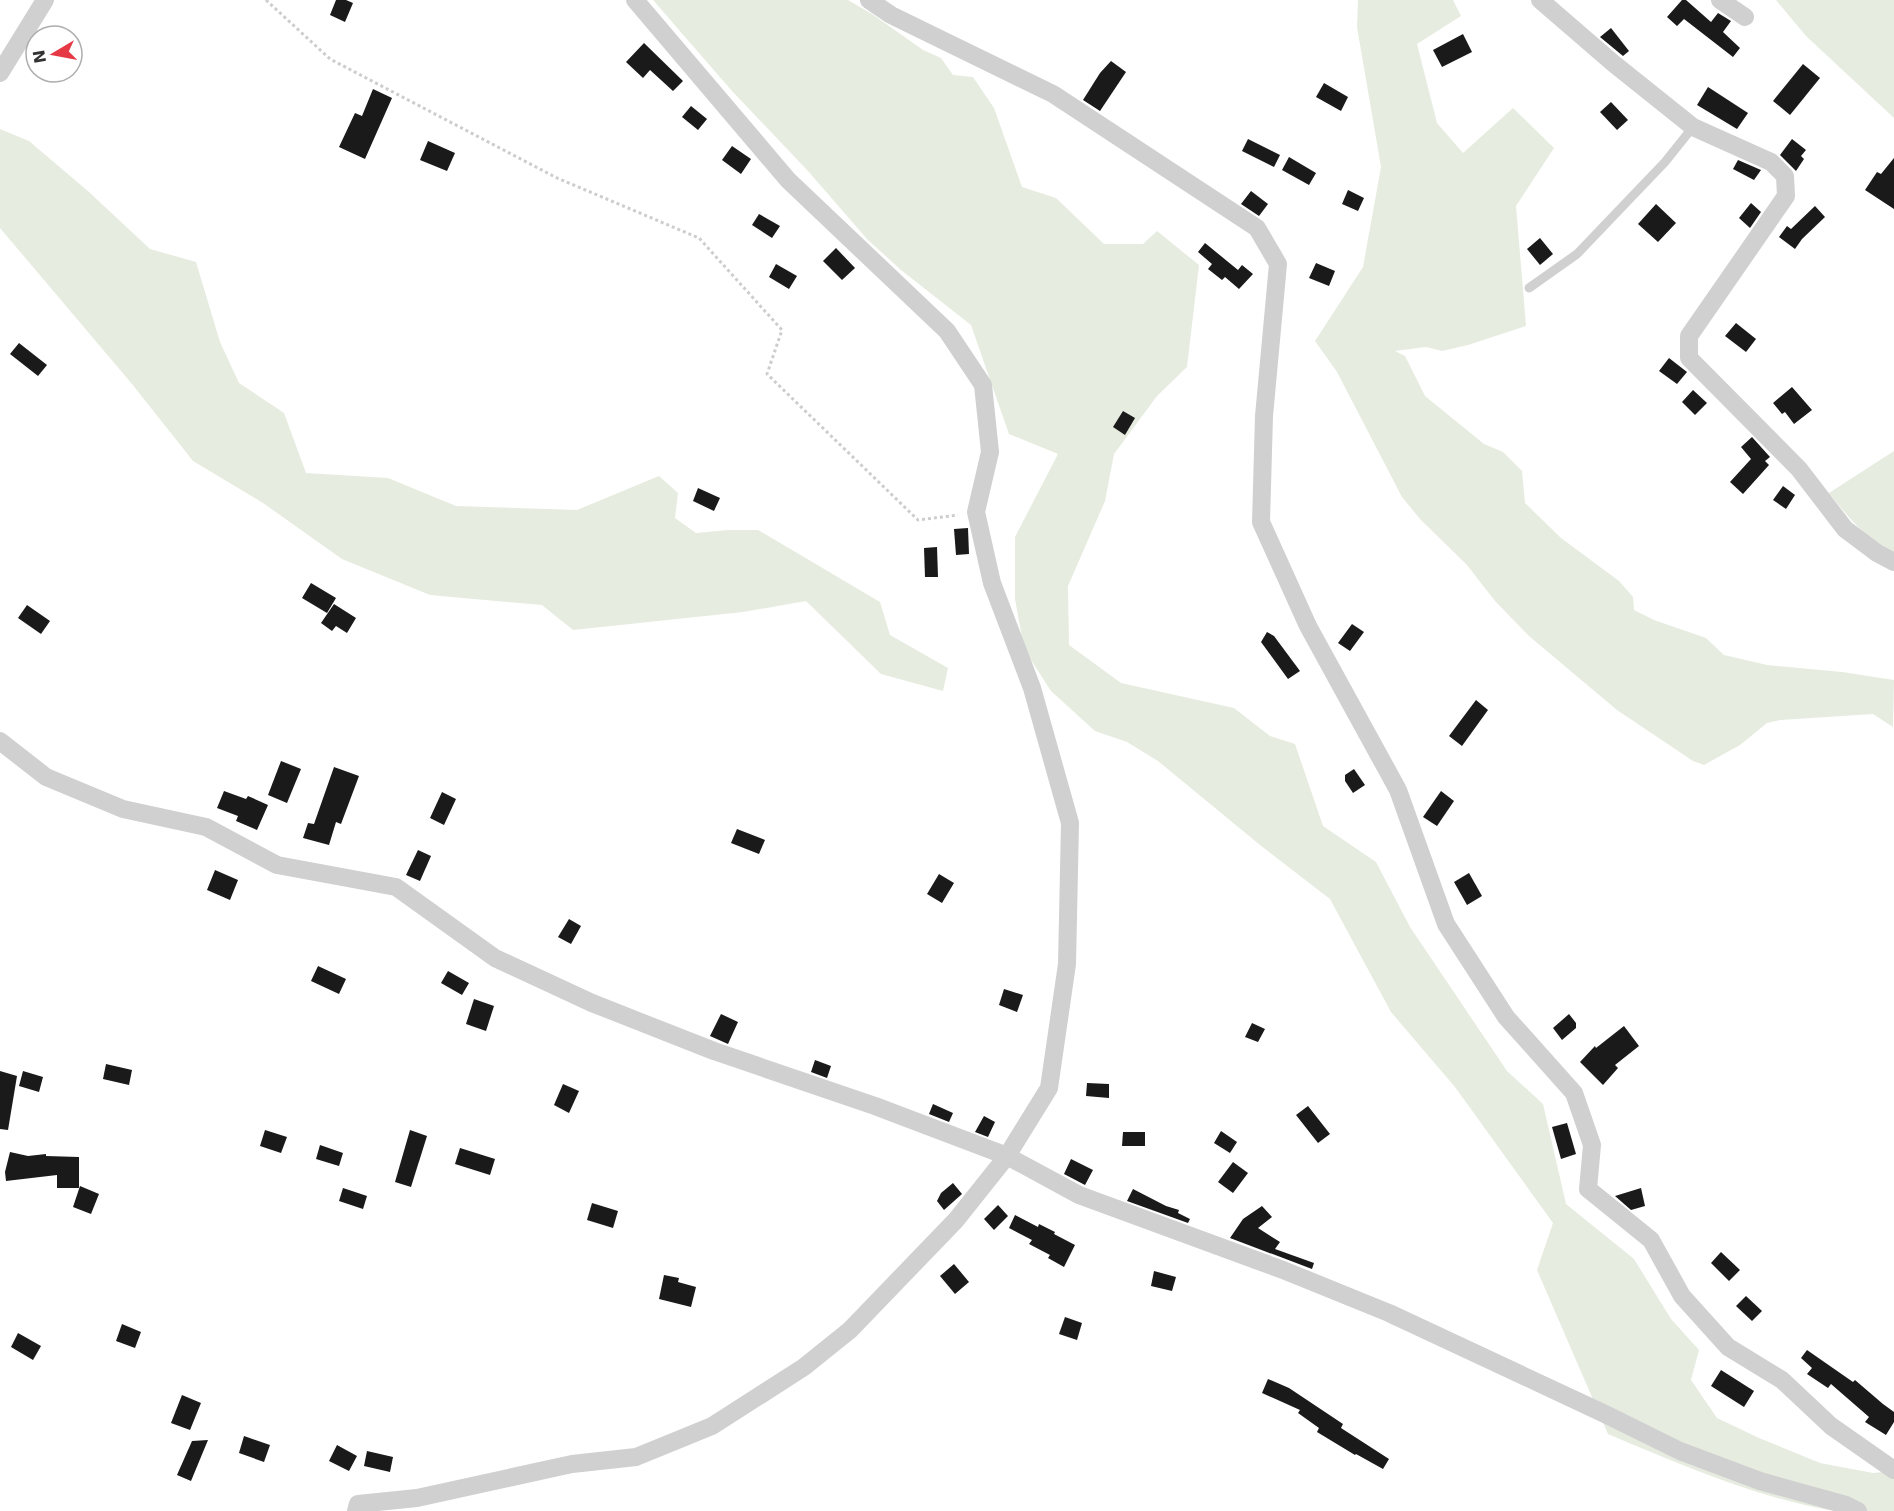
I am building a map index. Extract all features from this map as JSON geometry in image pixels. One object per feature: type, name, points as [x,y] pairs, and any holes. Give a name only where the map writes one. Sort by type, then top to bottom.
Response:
[{"type":"street","points":[[0,73],[45,0]]},
{"type":"street","points":[[356,1511],[358,1504],[417,1498],[572,1464],[636,1457],[712,1426],[804,1368],[850,1330],[956,1220],[1007,1156],[1049,1088],[1067,964],[1070,823],[1032,688],[992,583],[976,513],[990,452],[983,385],[947,330],[788,180],[635,0]]},
{"type":"street","points":[[869,0],[891,15],[1053,94],[1257,228],[1278,264],[1264,416],[1261,522],[1308,626],[1398,790],[1446,924],[1506,1017],[1575,1093],[1592,1145],[1588,1188],[1651,1240],[1682,1296],[1728,1347],[1782,1380],[1831,1426],[1886,1462],[1894,1470]]},
{"type":"street","points":[[1540,0],[1613,63],[1693,127],[1771,162],[1785,176],[1786,196],[1689,336],[1689,358],[1799,469],[1845,529],[1877,553],[1894,562]]},
{"type":"street","points":[[1720,0],[1745,17]]},
{"type":"street","points":[[0,741],[46,777],[123,809],[206,827],[277,865],[396,887],[495,958],[592,1003],[714,1051],[874,1106],[1007,1156],[1079,1195],[1283,1270],[1389,1313],[1680,1451],[1760,1481],[1846,1505],[1858,1511]]},
{"type":"lane","points":[[1529,288],[1577,254],[1665,162],[1693,127]]},
{"type":"path","points":[[266,0],[330,58],[557,178],[699,238],[783,330],[767,374],[918,520],[976,513]]},
{"type":"shaded area","points":[[653,0],[848,0],[923,50],[941,58],[953,75],[973,77],[994,108],[1022,187],[1056,198],[1104,244],[1143,244],[1157,231],[1199,265],[1187,367],[1157,396],[1114,454],[1105,501],[1068,586],[1069,645],[1121,683],[1234,708],[1270,736],[1295,744],[1323,826],[1376,862],[1410,927],[1507,1071],[1543,1104],[1566,1204],[1634,1259],[1671,1319],[1699,1350],[1691,1380],[1717,1418],[1820,1463],[1873,1473],[1894,1471],[1894,1511],[1834,1511],[1805,1505],[1747,1489],[1608,1434],[1537,1270],[1553,1223],[1455,1087],[1391,1012],[1330,899],[1158,761],[1127,742],[1095,731],[1051,691],[1024,649],[1015,599],[1015,537],[1058,454],[1009,434],[971,325],[901,270],[867,239],[808,171],[732,91]]},
{"type":"shaded area","points":[[1358,0],[1453,0],[1461,16],[1417,44],[1437,123],[1463,153],[1513,108],[1554,148],[1516,206],[1526,326],[1442,351],[1426,347],[1395,351],[1405,356],[1425,396],[1484,444],[1503,452],[1522,471],[1525,503],[1561,538],[1619,581],[1633,597],[1634,610],[1654,620],[1706,638],[1724,655],[1767,665],[1842,672],[1894,680],[1893,727],[1873,714],[1780,720],[1767,723],[1740,745],[1704,765],[1693,761],[1617,710],[1529,636],[1495,601],[1467,565],[1420,519],[1402,497],[1337,372],[1315,341],[1363,267],[1381,167],[1357,27]]},
{"type":"shaded area","points":[[1776,0],[1894,0],[1894,118],[1806,36]]},
{"type":"shaded area","points":[[0,129],[29,141],[89,192],[150,249],[196,262],[220,342],[239,383],[284,413],[306,473],[388,478],[456,506],[577,510],[659,476],[678,493],[675,518],[696,533],[758,530],[880,602],[890,635],[948,668],[943,691],[881,674],[806,601],[743,612],[573,630],[542,605],[430,595],[342,559],[263,503],[193,461],[132,384],[0,228]]},
{"type":"shaded area","points":[[1894,451],[1894,554],[1866,535],[1829,493]]},
{"type":"building","points":[[336,0],[353,3],[345,22],[330,15]]},
{"type":"building","points":[[1682,0],[1686,0],[1711,22],[1718,13],[1731,21],[1723,32],[1740,48],[1733,57],[1684,19],[1677,26],[1667,17]]},
{"type":"building","points":[[1611,28],[1629,51],[1623,56],[1600,37]]},
{"type":"building","points":[[1463,34],[1472,52],[1442,67],[1433,50]]},
{"type":"building","points":[[644,43],[683,81],[673,91],[650,70],[643,78],[626,62]]},
{"type":"building","points":[[1111,61],[1126,72],[1100,111],[1083,100],[1100,73]]},
{"type":"building","points":[[1803,64],[1820,78],[1790,115],[1773,101]]},
{"type":"building","points":[[1324,83],[1348,97],[1341,111],[1316,97]]},
{"type":"building","points":[[1708,87],[1748,113],[1737,129],[1697,105]]},
{"type":"building","points":[[373,89],[392,98],[365,159],[339,147],[355,113],[362,116]]},
{"type":"building","points":[[1611,102],[1628,120],[1617,130],[1600,112]]},
{"type":"building","points":[[691,106],[707,119],[698,130],[682,117]]},
{"type":"building","points":[[1248,139],[1280,155],[1274,167],[1242,151]]},
{"type":"building","points":[[1792,139],[1806,150],[1801,156],[1804,159],[1796,171],[1780,155]]},
{"type":"building","points":[[428,141],[455,153],[447,171],[420,160]]},
{"type":"building","points":[[732,146],[751,159],[741,174],[722,160]]},
{"type":"building","points":[[1289,157],[1316,173],[1309,185],[1282,170]]},
{"type":"building","points":[[1894,158],[1894,209],[1865,190],[1877,172],[1881,174]]},
{"type":"building","points":[[1738,160],[1761,170],[1754,180],[1733,169]]},
{"type":"building","points":[[1348,190],[1364,198],[1358,211],[1342,204]]},
{"type":"building","points":[[1251,191],[1268,204],[1259,216],[1241,204]]},
{"type":"building","points":[[1751,203],[1761,212],[1750,228],[1739,218]]},
{"type":"building","points":[[1656,204],[1676,223],[1658,242],[1638,224]]},
{"type":"building","points":[[1815,206],[1825,217],[1795,249],[1779,237],[1787,226],[1791,229]]},
{"type":"building","points":[[759,214],[780,226],[772,238],[752,225]]},
{"type":"building","points":[[1540,238],[1553,254],[1540,265],[1527,249]]},
{"type":"building","points":[[1205,243],[1238,270],[1242,265],[1253,274],[1239,289],[1225,277],[1222,280],[1208,269],[1212,264],[1198,252]]},
{"type":"building","points":[[836,248],[855,268],[842,280],[823,261]]},
{"type":"building","points":[[1316,263],[1335,271],[1329,286],[1309,278]]},
{"type":"building","points":[[776,264],[797,276],[789,289],[769,277]]},
{"type":"building","points":[[1736,323],[1756,339],[1746,352],[1725,336]]},
{"type":"building","points":[[19,343],[47,365],[38,376],[10,354]]},
{"type":"building","points":[[1669,358],[1687,372],[1677,384],[1659,371]]},
{"type":"building","points":[[1792,387],[1812,410],[1794,424],[1785,412],[1782,414],[1773,403]]},
{"type":"building","points":[[1693,390],[1707,403],[1695,415],[1682,402]]},
{"type":"building","points":[[1123,411],[1135,418],[1125,435],[1113,427]]},
{"type":"building","points":[[1752,437],[1770,457],[1765,461],[1769,465],[1743,494],[1730,482],[1751,459],[1741,447]]},
{"type":"building","points":[[1783,486],[1795,495],[1786,509],[1773,500]]},
{"type":"building","points":[[698,488],[720,498],[714,511],[693,501]]},
{"type":"building","points":[[968,528],[969,554],[956,555],[954,529]]},
{"type":"building","points":[[937,547],[938,577],[925,577],[924,548]]},
{"type":"building","points":[[311,583],[336,598],[327,613],[302,598]]},
{"type":"building","points":[[334,604],[356,618],[347,633],[336,626],[332,631],[321,623]]},
{"type":"building","points":[[27,605],[50,621],[41,634],[18,618]]},
{"type":"building","points":[[1352,624],[1364,632],[1350,651],[1338,643]]},
{"type":"building","points":[[1267,632],[1274,636],[1300,671],[1288,679],[1261,642]]},
{"type":"building","points":[[1476,700],[1488,710],[1462,746],[1449,736]]},
{"type":"building","points":[[281,761],[301,769],[287,803],[268,795]]},
{"type":"building","points":[[334,767],[359,776],[341,824],[336,822],[329,845],[303,838],[308,823],[314,824]]},
{"type":"building","points":[[1354,769],[1365,785],[1353,793],[1345,781],[1345,775]]},
{"type":"building","points":[[224,791],[246,799],[248,796],[268,805],[257,830],[236,821],[238,816],[217,808]]},
{"type":"building","points":[[1441,791],[1454,801],[1437,826],[1423,817]]},
{"type":"building","points":[[442,792],[456,799],[444,825],[430,818]]},
{"type":"building","points":[[737,829],[765,840],[759,854],[731,843]]},
{"type":"building","points":[[418,850],[431,856],[420,881],[406,875]]},
{"type":"building","points":[[215,870],[238,880],[230,900],[207,890]]},
{"type":"building","points":[[1469,873],[1482,896],[1467,905],[1454,882]]},
{"type":"building","points":[[939,874],[954,883],[942,903],[927,894]]},
{"type":"building","points":[[569,919],[581,926],[571,944],[558,937]]},
{"type":"building","points":[[318,966],[346,979],[339,994],[311,981]]},
{"type":"building","points":[[448,971],[469,983],[462,995],[441,983]]},
{"type":"building","points":[[1004,989],[1023,995],[1017,1012],[999,1005]]},
{"type":"building","points":[[474,999],[494,1006],[486,1031],[466,1024]]},
{"type":"building","points":[[721,1014],[738,1022],[728,1044],[710,1036]]},
{"type":"building","points":[[1569,1014],[1576,1023],[1576,1028],[1562,1040],[1553,1028]]},
{"type":"building","points":[[1252,1023],[1265,1029],[1258,1042],[1245,1037]]},
{"type":"building","points":[[1624,1026],[1639,1046],[1615,1065],[1618,1068],[1603,1085],[1580,1062],[1595,1046],[1596,1048]]},
{"type":"building","points":[[815,1060],[831,1066],[827,1078],[811,1072]]},
{"type":"building","points":[[106,1064],[132,1070],[129,1085],[103,1079]]},
{"type":"building","points":[[0,1071],[17,1076],[8,1130],[0,1129]]},
{"type":"building","points":[[23,1071],[43,1077],[39,1092],[19,1086]]},
{"type":"building","points":[[1087,1083],[1109,1084],[1109,1098],[1086,1096]]},
{"type":"building","points":[[563,1084],[579,1091],[569,1113],[554,1105]]},
{"type":"building","points":[[933,1104],[953,1113],[949,1122],[929,1114]]},
{"type":"building","points":[[1308,1106],[1330,1134],[1318,1143],[1296,1115]]},
{"type":"building","points":[[984,1116],[995,1122],[988,1137],[975,1132]]},
{"type":"building","points":[[1567,1123],[1576,1154],[1561,1159],[1552,1127]]},
{"type":"building","points":[[265,1130],[287,1137],[281,1153],[260,1146]]},
{"type":"building","points":[[410,1130],[427,1136],[411,1187],[395,1182]]},
{"type":"building","points":[[1221,1131],[1237,1142],[1230,1153],[1214,1143]]},
{"type":"building","points":[[1123,1132],[1145,1132],[1145,1146],[1122,1146]]},
{"type":"building","points":[[320,1145],[343,1153],[339,1166],[316,1159]]},
{"type":"building","points":[[460,1148],[495,1159],[490,1175],[455,1164]]},
{"type":"building","points":[[10,1152],[28,1156],[46,1154],[46,1156],[79,1157],[79,1188],[57,1188],[57,1175],[6,1181],[5,1172]]},
{"type":"building","points":[[1071,1159],[1093,1170],[1085,1185],[1064,1174]]},
{"type":"building","points":[[1233,1162],[1248,1173],[1233,1193],[1218,1182]]},
{"type":"building","points":[[953,1183],[962,1194],[944,1210],[937,1201],[941,1193]]},
{"type":"building","points":[[80,1186],[99,1194],[91,1214],[73,1207]]},
{"type":"building","points":[[343,1188],[367,1196],[363,1209],[339,1201]]},
{"type":"building","points":[[1641,1188],[1645,1206],[1631,1210],[1615,1196]]},
{"type":"building","points":[[1133,1189],[1179,1210],[1178,1213],[1190,1219],[1188,1223],[1127,1201]]},
{"type":"building","points":[[592,1203],[618,1211],[613,1228],[587,1220]]},
{"type":"building","points":[[998,1205],[1008,1216],[994,1230],[984,1219]]},
{"type":"building","points":[[1262,1206],[1272,1217],[1258,1228],[1280,1242],[1275,1249],[1314,1263],[1312,1269],[1230,1238],[1243,1219]]},
{"type":"building","points":[[1015,1215],[1038,1227],[1039,1224],[1055,1232],[1054,1234],[1075,1245],[1064,1267],[1048,1258],[1050,1255],[1029,1244],[1032,1240],[1009,1228]]},
{"type":"building","points":[[1721,1252],[1740,1270],[1729,1281],[1711,1263]]},
{"type":"building","points":[[954,1264],[969,1282],[955,1294],[940,1276]]},
{"type":"building","points":[[1154,1271],[1176,1277],[1172,1291],[1151,1286]]},
{"type":"building","points":[[664,1275],[679,1278],[678,1282],[696,1287],[691,1307],[659,1299]]},
{"type":"building","points":[[1746,1296],[1762,1311],[1752,1321],[1736,1306]]},
{"type":"building","points":[[1065,1317],[1082,1323],[1077,1340],[1059,1334]]},
{"type":"building","points":[[122,1324],[141,1332],[135,1348],[116,1341]]},
{"type":"building","points":[[18,1333],[41,1346],[33,1360],[11,1347]]},
{"type":"building","points":[[1807,1350],[1853,1382],[1855,1380],[1894,1412],[1894,1422],[1886,1435],[1865,1422],[1869,1417],[1831,1384],[1828,1388],[1807,1374],[1812,1368],[1801,1358]]},
{"type":"building","points":[[1721,1370],[1754,1391],[1744,1407],[1711,1386]]},
{"type":"building","points":[[1268,1379],[1289,1388],[1343,1424],[1341,1428],[1389,1459],[1383,1469],[1317,1432],[1319,1428],[1298,1413],[1300,1410],[1262,1393]]},
{"type":"building","points":[[182,1395],[201,1403],[190,1430],[171,1423]]},
{"type":"building","points":[[244,1436],[270,1445],[264,1462],[239,1453]]},
{"type":"building","points":[[208,1440],[191,1481],[177,1475],[192,1441]]},
{"type":"building","points":[[337,1445],[357,1456],[349,1471],[329,1461]]},
{"type":"building","points":[[367,1451],[393,1457],[390,1472],[364,1466]]}]
